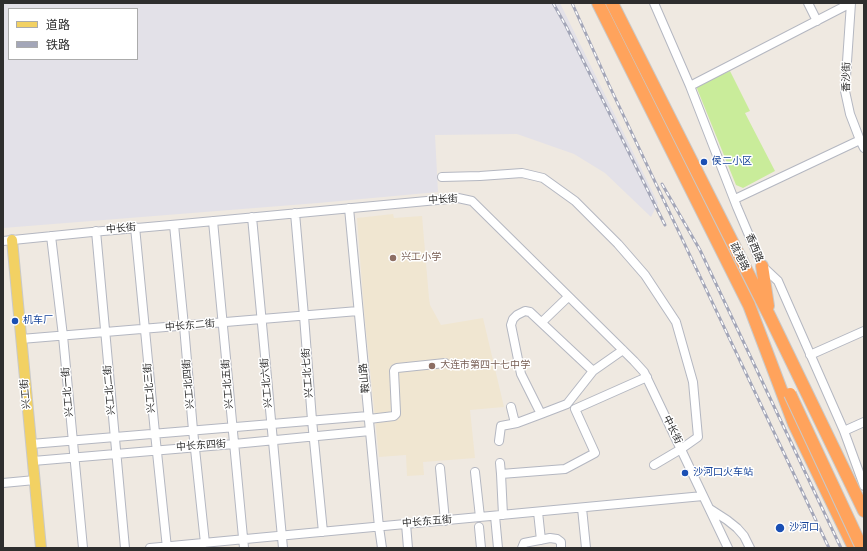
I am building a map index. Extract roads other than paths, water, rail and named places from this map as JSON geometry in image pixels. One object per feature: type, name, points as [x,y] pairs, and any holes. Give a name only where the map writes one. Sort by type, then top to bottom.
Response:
[{"type":"highway","points":[[598,3],[749,305],[862,548]]},
{"type":"highway","name":"疏港路","points":[[612,3],[770,318],[864,511]]},
{"type":"highway","points":[[762,266],[770,318]]},
{"type":"highway","points":[[749,305],[794,424],[854,548]]},
{"type":"main road","name":"兴工街","points":[[7,241],[21,340],[41,548]]},
{"type":"street","name":"香西路","points":[[654,3],[690,86],[762,266],[778,281],[844,431],[864,486]]},
{"type":"street","points":[[808,3],[817,21]]},
{"type":"street","points":[[690,86],[851,3]]},
{"type":"street","name":"香沙街","points":[[851,3],[845,91],[850,114],[864,148]]},
{"type":"street","points":[[734,199],[860,140]]},
{"type":"street","points":[[442,177],[522,173],[543,178],[575,201],[645,275],[676,322],[693,382],[698,437],[654,465]]},
{"type":"street","name":"中长街","points":[[7,241],[136,227],[174,225],[458,198],[472,201],[644,372],[728,548]]},
{"type":"street","name":"鞍山路","points":[[349,208],[382,548]]},
{"type":"street","name":"兴工北七街","points":[[295,213],[313,436],[323,532]]},
{"type":"street","name":"兴工北六街","points":[[252,217],[283,548]]},
{"type":"street","name":"兴工北五街","points":[[213,221],[243,544]]},
{"type":"street","name":"兴工北四街","points":[[174,225],[205,543]]},
{"type":"street","name":"兴工北三街","points":[[136,227],[154,433],[167,547]]},
{"type":"street","name":"兴工北二街","points":[[96,231],[125,548]]},
{"type":"street","name":"兴工北一街","points":[[51,236],[63,336],[83,548]]},
{"type":"street","points":[[542,322],[568,297]]},
{"type":"street","name":"中长东二街","points":[[21,340],[358,311]]},
{"type":"street","points":[[541,414],[521,374],[512,325],[517,315],[525,311],[530,312],[592,371]]},
{"type":"street","points":[[810,354],[864,331]]},
{"type":"street","points":[[499,441],[501,426],[518,423],[568,404],[592,371],[623,350]]},
{"type":"street","name":"中长东四街","points":[[31,444],[312,420],[394,416],[396,414],[395,369],[445,363]]},
{"type":"street","points":[[501,474],[565,469],[595,453],[575,409],[647,378]]},
{"type":"street","points":[[511,407],[514,420],[518,423]]},
{"type":"street","points":[[844,431],[864,422]]},
{"type":"street","name":"中长东四街","points":[[33,461],[370,431]]},
{"type":"street","points":[[498,548],[501,474],[500,463]]},
{"type":"street","points":[[440,468],[445,521]]},
{"type":"street","points":[[475,472],[480,517]]},
{"type":"street","points":[[3,483],[34,480]]},
{"type":"street","name":"中长东五街","points":[[150,548],[205,543],[243,544],[281,536],[703,496]]},
{"type":"street","points":[[582,508],[586,548]]},
{"type":"street","points":[[709,508],[737,528],[744,536],[750,548]]},
{"type":"street","points":[[538,512],[540,540]]},
{"type":"street","points":[[406,524],[408,548]]},
{"type":"street","points":[[479,527],[481,548]]},
{"type":"street","points":[[522,548],[524,543],[550,538],[557,539],[561,542],[561,548]]},
{"type":"railway","points":[[553,3],[566,26],[665,225]]},
{"type":"railway","points":[[572,3],[609,85],[829,548]]},
{"type":"railway","points":[[662,184],[700,250],[841,548]]},
{"type":"place","name":"侯二小区","points":[[704,162]]},
{"type":"place","name":"兴工小学","points":[[393,258]]},
{"type":"place","name":"机车厂","points":[[15,321]]},
{"type":"place","name":"大连市第四十七中学","points":[[432,366]]},
{"type":"place","name":"沙河口火车站","points":[[685,473]]},
{"type":"place","name":"沙河口","points":[[780,528]]}]
